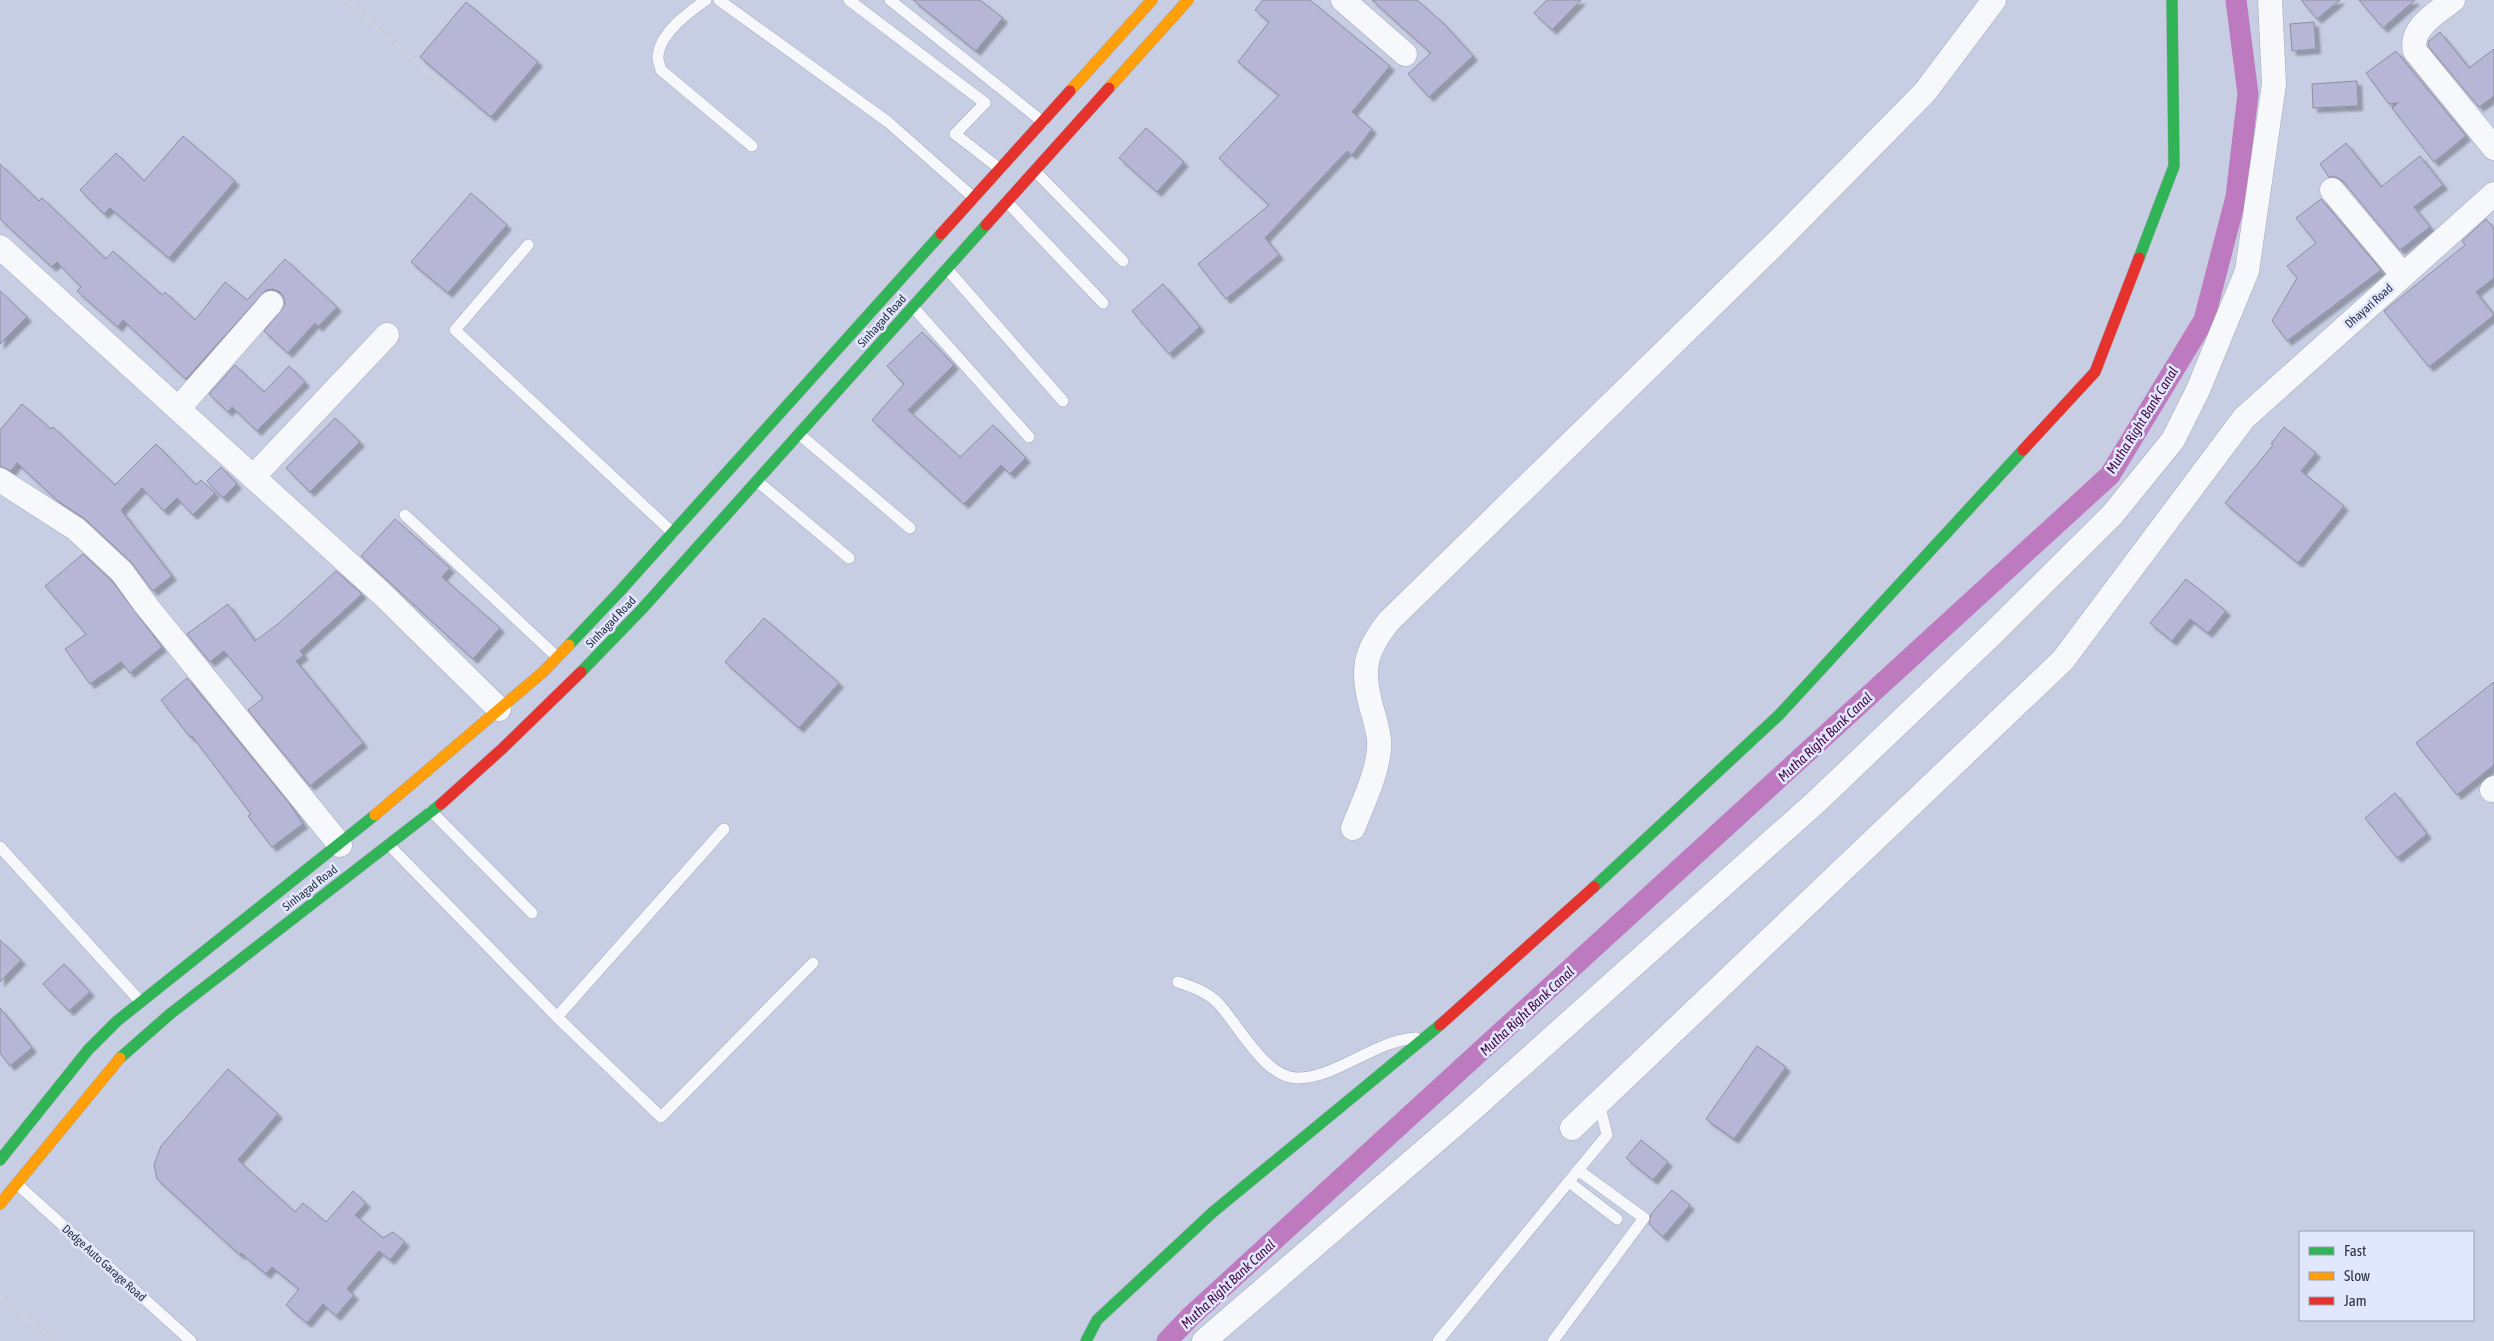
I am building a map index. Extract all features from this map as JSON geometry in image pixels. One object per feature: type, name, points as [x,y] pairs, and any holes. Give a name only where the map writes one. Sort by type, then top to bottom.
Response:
[{"type":"main road","name":"Sinhagad Road","points":[[0,1160],[98,1060],[136,1042],[215,961],[340,845],[500,709],[557,657],[632,600],[757,481],[1007,202],[1010,179],[1043,122],[1152,0]]},
{"type":"main road","name":"Sinhagad Road","points":[[0,1204],[17,1184],[98,1060],[140,1001],[215,961],[389,845],[431,812],[562,692],[632,600],[673,533],[974,198],[1010,179],[1035,171],[1188,0]]},
{"type":"main road","points":[[1086,1341],[1097,1320],[1213,1212],[1426,1037],[1529,947],[1779,715],[2095,372],[2174,166],[2172,0]]},
{"type":"street","points":[[1343,0],[1405,54]]},
{"type":"street","points":[[1354,828],[1378,758],[1379,739],[1365,675],[1367,655],[1389,621],[1781,238],[1925,92],[1994,0]]},
{"type":"street","points":[[1204,1341],[1467,1114],[1816,802],[1992,635],[2105,522],[2174,440],[2198,390],[2247,271],[2274,84],[2270,0]]},
{"type":"street","points":[[2453,0],[2420,28],[2414,36],[2415,51],[2494,148]]},
{"type":"street","points":[[2332,190],[2403,275]]},
{"type":"street","name":"Dhayari Road","points":[[1572,1128],[2062,660],[2244,418],[2494,194]]},
{"type":"street","points":[[0,247],[380,593],[500,709]]},
{"type":"street","points":[[178,409],[271,303]]},
{"type":"street","points":[[252,477],[387,335]]},
{"type":"street","points":[[0,480],[76,529],[122,572],[145,604],[340,845]]},
{"type":"lane","points":[[706,0],[685,15],[664,40],[657,56],[661,70],[752,146]]},
{"type":"lane","points":[[719,0],[888,122],[974,198]]},
{"type":"lane","points":[[849,0],[985,103],[955,134],[1010,179]]},
{"type":"lane","points":[[890,0],[1043,122]]},
{"type":"lane","points":[[1035,171],[1123,261]]},
{"type":"lane","points":[[1007,202],[1103,303]]},
{"type":"lane","points":[[528,245],[455,330],[673,533]]},
{"type":"lane","points":[[947,269],[1063,401]]},
{"type":"lane","points":[[913,307],[1030,436]]},
{"type":"lane","points":[[799,434],[910,528]]},
{"type":"lane","points":[[757,481],[849,558]]},
{"type":"lane","points":[[405,515],[557,657]]},
{"type":"lane","points":[[431,812],[532,914]]},
{"type":"lane","points":[[557,1017],[724,829]]},
{"type":"lane","points":[[389,845],[557,1017],[661,1117],[813,962]]},
{"type":"lane","points":[[0,847],[140,1001]]},
{"type":"lane","points":[[1178,982],[1198,989],[1218,1003],[1262,1058],[1284,1075],[1297,1078],[1322,1072],[1400,1040],[1426,1037]]},
{"type":"lane","points":[[1438,1341],[1607,1134],[1599,1103]]},
{"type":"lane","points":[[1553,1341],[1644,1218],[1578,1170]]},
{"type":"lane","points":[[1569,1182],[1617,1219]]},
{"type":"lane","name":"Dedge Auto Garage Road","points":[[17,1184],[191,1341]]},
{"type":"path","points":[[345,0],[466,106]]},
{"type":"path","points":[[0,1297],[56,1341]]},
{"type":"building","points":[[913,0],[980,0],[1003,18],[976,51]]},
{"type":"building","points":[[1263,0],[1310,0],[1390,66],[1352,112],[1372,129],[1352,155],[1347,151],[1265,238],[1279,255],[1226,299],[1198,264],[1269,205],[1219,158],[1279,95],[1238,62],[1269,22],[1255,10]]},
{"type":"building","points":[[1372,0],[1417,0],[1443,23],[1473,56],[1429,97],[1408,74],[1431,53]]},
{"type":"building","points":[[1547,0],[1581,0],[1552,30],[1534,13]]},
{"type":"building","points":[[2301,0],[2340,0],[2317,19]]},
{"type":"building","points":[[2359,0],[2415,0],[2383,28]]},
{"type":"building","points":[[466,2],[538,62],[491,117],[420,57]]},
{"type":"building","points":[[2314,22],[2316,49],[2292,51],[2290,24]]},
{"type":"building","points":[[2440,32],[2469,68],[2494,49],[2494,96],[2479,107],[2428,46],[2429,41]]},
{"type":"building","points":[[2396,51],[2466,136],[2434,162],[2392,108],[2398,103],[2389,104],[2366,73]]},
{"type":"building","points":[[2357,81],[2358,106],[2313,108],[2312,84]]},
{"type":"building","points":[[1146,128],[1184,162],[1157,192],[1119,158]]},
{"type":"building","points":[[183,136],[235,181],[169,258],[110,208],[104,214],[80,190],[116,153],[144,181]]},
{"type":"building","points":[[2346,143],[2381,187],[2420,156],[2443,185],[2414,207],[2430,227],[2400,250],[2343,181],[2336,177],[2329,177],[2320,164]]},
{"type":"building","points":[[0,164],[39,201],[42,198],[106,259],[113,251],[162,295],[165,292],[195,320],[225,282],[247,300],[285,259],[337,307],[318,327],[315,323],[288,353],[264,331],[285,305],[284,298],[280,292],[273,289],[266,290],[186,379],[123,320],[118,327],[77,291],[81,287],[57,262],[52,267],[0,219]]},
{"type":"building","points":[[471,193],[507,225],[448,293],[411,262]]},
{"type":"building","points":[[2321,199],[2381,270],[2287,341],[2272,321],[2297,278],[2287,266],[2316,243],[2296,218]]},
{"type":"building","points":[[2486,219],[2494,229],[2494,278],[2476,292],[2494,315],[2429,367],[2384,311],[2465,245],[2462,241]]},
{"type":"building","points":[[1163,284],[1200,327],[1169,354],[1132,311]]},
{"type":"building","points":[[0,291],[27,317],[0,344]]},
{"type":"building","points":[[922,332],[954,365],[908,410],[960,457],[993,425],[1026,458],[1010,474],[1001,465],[964,504],[872,420],[904,384],[887,366]]},
{"type":"building","points":[[235,365],[264,392],[289,366],[305,382],[257,431],[232,407],[228,412],[209,394]]},
{"type":"building","points":[[22,404],[51,429],[53,427],[115,485],[156,444],[196,485],[201,480],[215,493],[193,515],[177,498],[164,511],[142,488],[121,510],[172,576],[153,591],[131,562],[85,519],[59,502],[17,463],[11,471],[0,466],[0,430]]},
{"type":"building","points":[[335,418],[360,442],[310,492],[286,468]]},
{"type":"building","points":[[2284,427],[2316,453],[2301,471],[2344,506],[2298,563],[2225,503],[2273,445],[2271,444]]},
{"type":"building","points":[[221,467],[237,484],[223,498],[207,481]]},
{"type":"building","points":[[395,519],[450,568],[442,577],[500,628],[473,659],[361,556]]},
{"type":"building","points":[[83,554],[112,581],[162,647],[130,673],[121,662],[90,684],[65,649],[86,634],[45,586]]},
{"type":"building","points":[[336,571],[362,594],[300,651],[304,655],[296,661],[363,743],[310,786],[248,710],[263,698],[224,651],[210,662],[187,634],[228,604],[255,641],[278,624]]},
{"type":"building","points":[[2186,579],[2226,611],[2208,633],[2190,619],[2172,641],[2150,623]]},
{"type":"building","points":[[764,618],[839,683],[799,728],[725,662]]},
{"type":"building","points":[[187,678],[289,803],[303,824],[272,847],[248,816],[251,814],[192,736],[190,737],[161,700]]},
{"type":"building","points":[[2494,682],[2494,765],[2457,795],[2416,743]]},
{"type":"building","points":[[2395,793],[2427,834],[2397,858],[2365,818]]},
{"type":"building","points":[[0,940],[21,960],[0,982]]},
{"type":"building","points":[[64,964],[90,992],[69,1011],[43,984]]},
{"type":"building","points":[[0,1008],[32,1048],[10,1066],[0,1053]]},
{"type":"building","points":[[1757,1046],[1786,1067],[1734,1139],[1706,1119]]},
{"type":"building","points":[[228,1069],[278,1114],[238,1160],[295,1212],[303,1203],[326,1222],[353,1191],[366,1203],[355,1215],[383,1238],[393,1232],[405,1242],[390,1260],[379,1251],[347,1289],[354,1295],[336,1316],[323,1304],[307,1323],[286,1305],[299,1289],[272,1267],[266,1274],[241,1253],[240,1255],[157,1179],[154,1165],[161,1146]]},
{"type":"building","points":[[1641,1140],[1668,1162],[1653,1180],[1626,1158]]},
{"type":"building","points":[[1672,1190],[1690,1205],[1663,1237],[1649,1224],[1651,1214]]},
{"type":"waterway","name":"Mutha Right Bank Canal","points":[[1167,1341],[1190,1317],[2110,475],[2204,320],[2236,197],[2248,94],[2236,0]]},
{"type":"traffic: fast","points":[[2139,258],[2174,166],[2172,0]]},
{"type":"traffic: fast","points":[[581,672],[642,609],[986,225]]},
{"type":"traffic: fast","points":[[569,645],[621,590],[941,234]]},
{"type":"traffic: fast","points":[[1594,887],[1779,715],[2023,450]]},
{"type":"traffic: fast","points":[[120,1058],[170,1014],[441,804]]},
{"type":"traffic: fast","points":[[0,1160],[88,1050],[117,1021],[375,815]]},
{"type":"traffic: fast","points":[[1086,1341],[1097,1320],[1213,1212],[1440,1025]]},
{"type":"traffic: slow","points":[[1070,91],[1152,0]]},
{"type":"traffic: slow","points":[[1109,88],[1188,0]]},
{"type":"traffic: slow","points":[[375,815],[543,672],[569,645]]},
{"type":"traffic: slow","points":[[0,1204],[120,1058]]},
{"type":"traffic: jam","points":[[986,225],[1109,88]]},
{"type":"traffic: jam","points":[[941,234],[1070,91]]},
{"type":"traffic: jam","points":[[2023,450],[2095,372],[2139,258]]},
{"type":"traffic: jam","points":[[441,804],[503,748],[581,672]]},
{"type":"traffic: jam","points":[[1440,1025],[1594,887]]}]
